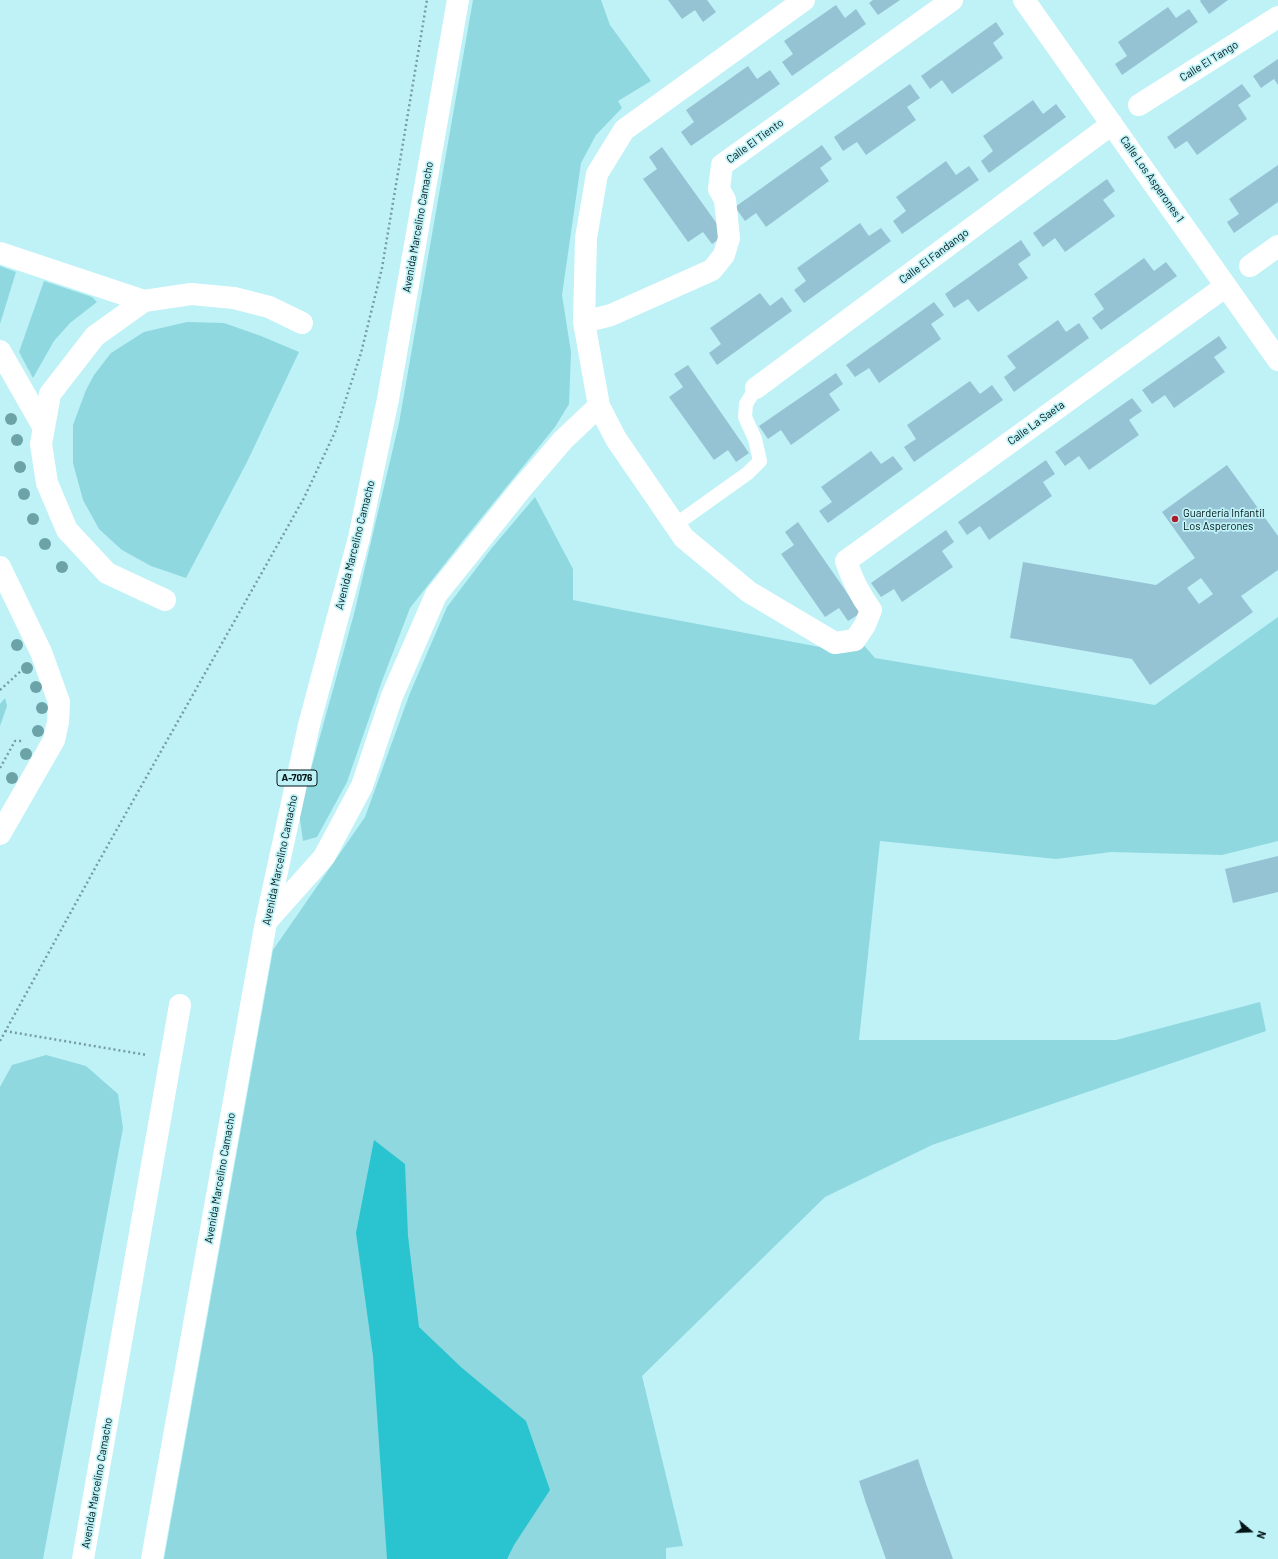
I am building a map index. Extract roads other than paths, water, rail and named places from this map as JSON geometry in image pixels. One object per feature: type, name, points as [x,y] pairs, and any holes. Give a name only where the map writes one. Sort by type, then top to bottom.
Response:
[{"type":"street","name":"Avenida Marcelino Camacho","points":[[152,1559],[266,922],[309,725],[358,538],[388,400],[458,0]]},
{"type":"street","points":[[675,526],[616,439],[599,406],[584,322],[586,238],[597,174],[624,130],[804,0]]},
{"type":"street","name":"Calle El Tiento","points":[[584,322],[611,315],[712,270],[724,255],[729,238],[725,200],[719,189],[722,165],[952,0]]},
{"type":"street","name":"Calle Los Asperones 1","points":[[1024,0],[1278,360]]},
{"type":"street","name":"Calle El Tango","points":[[1139,105],[1278,16]]},
{"type":"street","name":"Calle El Fandango","points":[[756,388],[1112,124]]},
{"type":"street","points":[[1250,266],[1278,246]]},
{"type":"street","points":[[0,253],[144,300],[191,294],[234,298],[269,307],[302,323]]},
{"type":"street","name":"Calle La Saeta","points":[[675,526],[684,538],[749,592],[835,643],[855,640],[866,625],[871,610],[860,595],[852,580],[846,561],[1226,286]]},
{"type":"street","points":[[144,300],[95,336],[50,394],[41,444],[47,483],[67,530],[107,573],[165,600]]},
{"type":"street","points":[[0,351],[44,428]]},
{"type":"street","points":[[266,922],[324,857],[362,786],[392,696],[436,595],[521,489],[563,440],[599,406]]},
{"type":"street","points":[[0,568],[40,652],[59,702],[58,722],[54,740],[0,834]]},
{"type":"street","name":"Avenida Marcelino Camacho","points":[[83,1559],[180,1005]]},
{"type":"lane","points":[[675,526],[748,473],[760,461],[755,439],[745,417],[746,404],[756,388]]},
{"type":"place","name":"Guardería Infantil Los Asperones","points":[[1175,519]]}]
